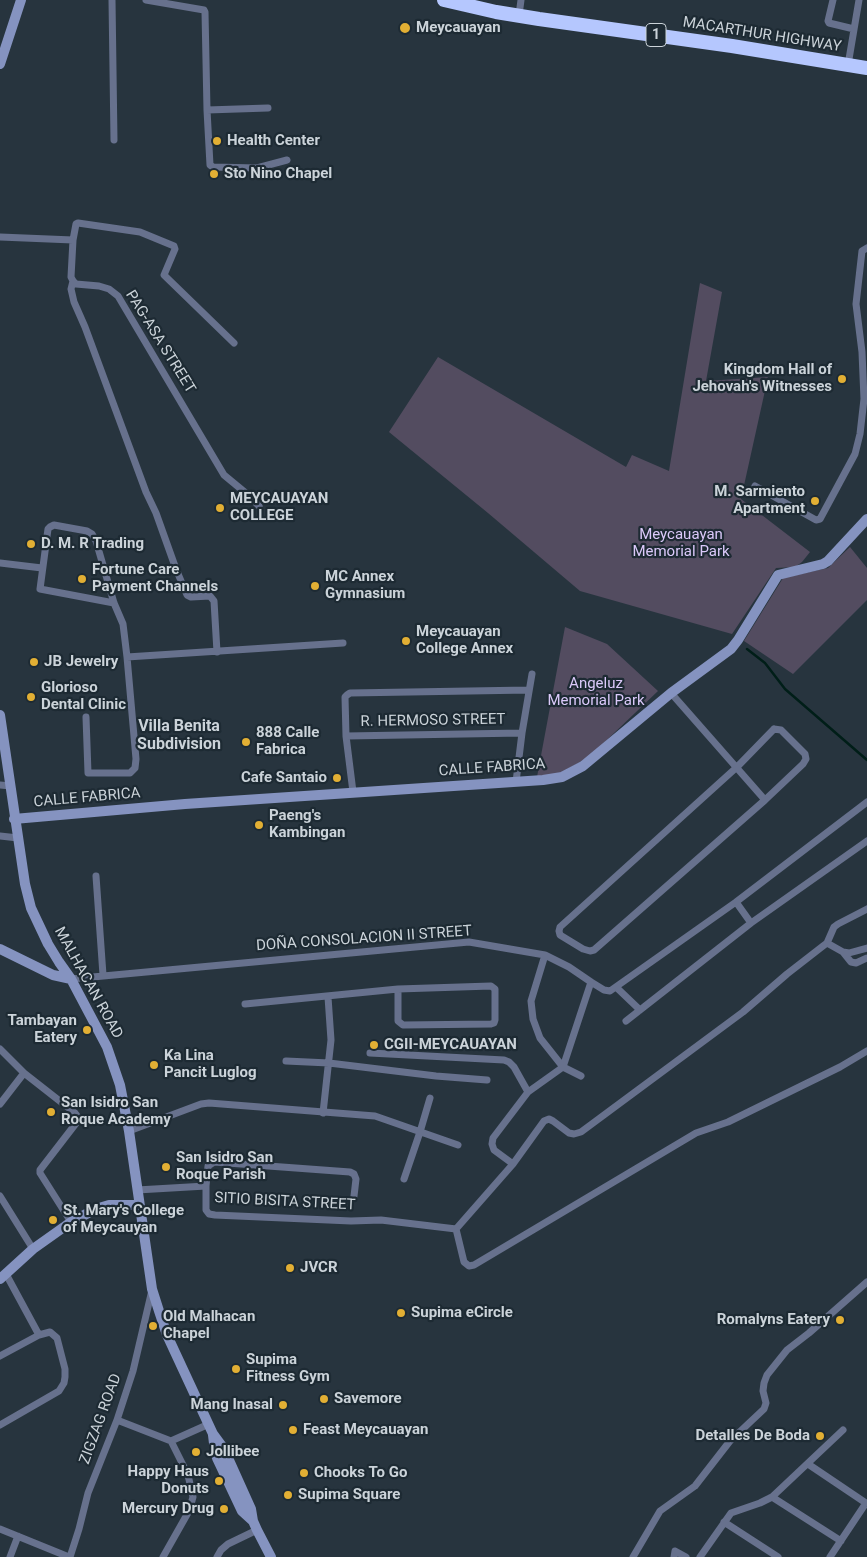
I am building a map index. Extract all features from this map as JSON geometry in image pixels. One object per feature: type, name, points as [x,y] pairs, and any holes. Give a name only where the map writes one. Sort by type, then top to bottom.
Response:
[{"type":"highway","name":"MACARTHUR HIGHWAY","points":[[444,0],[518,16],[724,45],[867,68]]},
{"type":"street","points":[[0,64],[20,0]]},
{"type":"street","points":[[112,0],[114,140]]},
{"type":"street","points":[[146,0],[204,10],[205,12],[210,165],[213,167],[257,168],[286,160]]},
{"type":"street","points":[[518,16],[521,0]]},
{"type":"street","points":[[833,0],[828,22],[854,30]]},
{"type":"street","points":[[848,65],[859,0]]},
{"type":"street","points":[[207,110],[268,108]]},
{"type":"street","points":[[217,652],[214,601],[210,596],[191,597],[187,595],[146,492],[89,336],[74,302],[71,276],[76,224],[140,232],[174,246],[175,249],[164,276],[234,343]]},
{"type":"street","points":[[0,238],[73,240]]},
{"type":"street","points":[[755,486],[816,520],[820,519],[855,454],[860,434],[864,399],[862,352],[856,304],[862,251],[867,248]]},
{"type":"street","name":"PAG-ASA STREET","points":[[73,281],[76,284],[109,289],[118,296],[224,475],[259,506]]},
{"type":"street","name":"CALLE FABRICA","points":[[14,819],[185,804],[551,780],[579,769],[671,693],[726,653],[734,645],[778,575],[828,561],[867,519]]},
{"type":"street","points":[[86,717],[88,773],[130,773],[135,768],[136,759],[123,624],[114,603],[96,541],[92,534],[87,531],[54,525],[50,526],[40,588],[42,590],[114,603]]},
{"type":"street","points":[[0,563],[42,568]]},
{"type":"street","points":[[127,657],[343,643]]},
{"type":"street","points":[[516,782],[532,674]]},
{"type":"street","points":[[353,792],[346,736],[345,698],[347,695],[529,690]]},
{"type":"street","points":[[671,693],[765,800]]},
{"type":"street","name":"MALHACAN ROAD","points":[[0,715],[5,782],[31,908],[48,944],[71,979],[107,1047],[120,1085],[129,1130],[152,1289],[167,1334],[213,1434],[228,1458],[250,1508],[255,1525],[271,1557]]},
{"type":"street","points":[[777,728],[805,754],[806,759],[765,800],[594,950],[583,950],[560,935],[560,928],[737,767],[777,728]]},
{"type":"street","name":"R. HERMOSO STREET","points":[[346,736],[522,733]]},
{"type":"street","points":[[640,1010],[616,987],[736,902],[867,802]]},
{"type":"street","points":[[0,836],[18,838]]},
{"type":"street","points":[[626,1021],[752,923],[867,841]]},
{"type":"street","points":[[96,876],[103,975]]},
{"type":"street","points":[[736,902],[752,923]]},
{"type":"street","points":[[867,909],[834,927],[827,943],[743,1012],[581,1132],[569,1133],[549,1119],[544,1121],[513,1164],[456,1229],[464,1262],[468,1266],[474,1265],[696,1133],[728,1122],[840,1067],[867,1051]]},
{"type":"street","name":"DOÑA CONSOLACION II STREET","points":[[71,979],[469,942],[545,955],[569,967],[604,990],[610,992],[616,987]]},
{"type":"street","points":[[827,943],[843,952],[852,962],[856,963],[867,958]]},
{"type":"street","points":[[843,952],[849,953],[867,948]]},
{"type":"street","points":[[0,950],[53,975],[71,979]]},
{"type":"street","points":[[545,955],[531,1001],[533,1019],[540,1038],[563,1066],[581,1076]]},
{"type":"street","points":[[513,1164],[494,1150],[493,1138],[528,1092],[563,1066],[592,982]]},
{"type":"street","points":[[245,1004],[328,997],[398,988],[494,987],[494,1023],[403,1025],[398,1021],[398,988]]},
{"type":"street","points":[[324,1113],[331,1040],[328,997]]},
{"type":"street","points":[[1,1052],[78,1117],[77,1122],[40,1170],[40,1174],[72,1222]]},
{"type":"street","points":[[370,1053],[504,1060],[514,1066],[528,1092]]},
{"type":"street","points":[[286,1061],[329,1063],[487,1080]]},
{"type":"street","points":[[0,1104],[24,1073]]},
{"type":"street","points":[[404,1178],[430,1098]]},
{"type":"street","points":[[129,1130],[209,1103],[375,1116],[458,1145]]},
{"type":"street","points":[[206,1186],[208,1166],[214,1162],[350,1172],[354,1174],[356,1179],[354,1196]]},
{"type":"street","name":"SITIO BISITA STREET","points":[[138,1190],[206,1186],[206,1210],[209,1214],[214,1215],[350,1221],[382,1220],[456,1229]]},
{"type":"street","points":[[0,1196],[33,1249]]},
{"type":"street","points":[[39,1334],[3,1276],[33,1249],[72,1222],[99,1208],[116,1204],[139,1205]]},
{"type":"street","points":[[633,1557],[660,1511],[695,1486],[730,1442],[764,1409],[766,1403],[763,1391],[764,1383],[767,1376],[787,1350],[810,1333],[867,1282]]},
{"type":"street","name":"ZIGZAG ROAD","points":[[70,1557],[88,1493],[117,1420],[133,1371],[152,1289]]},
{"type":"street","points":[[0,1356],[39,1334],[50,1332],[57,1338],[65,1369],[64,1383],[59,1391],[0,1424]]},
{"type":"street","points":[[117,1420],[171,1441],[188,1476],[193,1497],[189,1510],[163,1557]]},
{"type":"street","points":[[171,1441],[209,1424]]},
{"type":"street","points":[[700,1557],[731,1513],[760,1504],[772,1497],[843,1430]]},
{"type":"street","points":[[808,1464],[866,1503],[830,1557]]},
{"type":"street","points":[[772,1497],[841,1540]]},
{"type":"street","points":[[724,1522],[778,1557]]},
{"type":"street","points":[[217,1557],[228,1544],[255,1525]]},
{"type":"street","points":[[0,1529],[70,1557]]},
{"type":"street","points":[[10,1557],[18,1536]]},
{"type":"street","points":[[675,1554],[686,1557]]},
{"type":"green space","name":"Meycauayan Memorial Park","points":[[700,283],[722,292],[706,381],[768,377],[741,499],[810,552],[795,567],[776,568],[732,634],[580,591],[389,432],[438,357],[626,467],[632,455],[669,471]]},
{"type":"green space","points":[[850,547],[867,568],[867,600],[793,674],[744,641],[783,578],[828,568]]},
{"type":"green space","name":"Angeluz Memorial Park","points":[[565,627],[607,644],[658,691],[589,757],[560,773],[537,777]]},
{"type":"waterway","points":[[747,649],[765,663],[785,689],[867,760]]},
{"type":"place","name":"Meycauayan","points":[[405,28]]},
{"type":"place","name":"Health Center","points":[[217,141]]},
{"type":"place","name":"Sto Nino Chapel","points":[[214,174]]},
{"type":"place","name":"Kingdom Hall of Jehovah's Witnesses","points":[[842,379]]},
{"type":"place","name":"M. Sarmiento Apartment","points":[[815,501]]},
{"type":"place","name":"MEYCAUAYAN COLLEGE","points":[[220,508]]},
{"type":"place","name":"D. M. R Trading","points":[[31,544]]},
{"type":"place","name":"Fortune Care Payment Channels","points":[[82,579]]},
{"type":"place","name":"MC Annex Gymnasium","points":[[315,586]]},
{"type":"place","name":"Meycauayan College Annex","points":[[406,641]]},
{"type":"place","name":"JB Jewelry","points":[[34,662]]},
{"type":"place","name":"Glorioso Dental Clinic","points":[[31,697]]},
{"type":"place","name":"888 Calle Fabrica","points":[[246,742]]},
{"type":"place","name":"Cafe Santaio","points":[[337,778]]},
{"type":"place","name":"Paeng's Kambingan","points":[[259,825]]},
{"type":"place","name":"Tambayan Eatery","points":[[87,1030]]},
{"type":"place","name":"CGII-MEYCAUAYAN","points":[[374,1045]]},
{"type":"place","name":"Ka Lina Pancit Luglog","points":[[154,1065]]},
{"type":"place","name":"San Isidro San Roque Academy","points":[[51,1112]]},
{"type":"place","name":"San Isidro San Roque Parish","points":[[166,1167]]},
{"type":"place","name":"St. Mary's College of Meycauyan","points":[[53,1220]]},
{"type":"place","name":"JVCR","points":[[290,1268]]},
{"type":"place","name":"Supima eCircle","points":[[401,1313]]},
{"type":"place","name":"Romalyns Eatery","points":[[840,1320]]},
{"type":"place","name":"Old Malhacan Chapel","points":[[153,1326]]},
{"type":"place","name":"Supima Fitness Gym","points":[[236,1369]]},
{"type":"place","name":"Savemore","points":[[324,1399]]},
{"type":"place","name":"Mang Inasal","points":[[283,1405]]},
{"type":"place","name":"Feast Meycauayan","points":[[293,1430]]},
{"type":"place","name":"Detalles De Boda","points":[[820,1436]]},
{"type":"place","name":"Jollibee","points":[[196,1452]]},
{"type":"place","name":"Chooks To Go","points":[[304,1473]]},
{"type":"place","name":"Happy Haus Donuts","points":[[219,1481]]},
{"type":"place","name":"Supima Square","points":[[288,1495]]},
{"type":"place","name":"Mercury Drug","points":[[224,1509]]},
{"type":"district","name":"Villa Benita Subdivision","points":[[179,736]]}]
